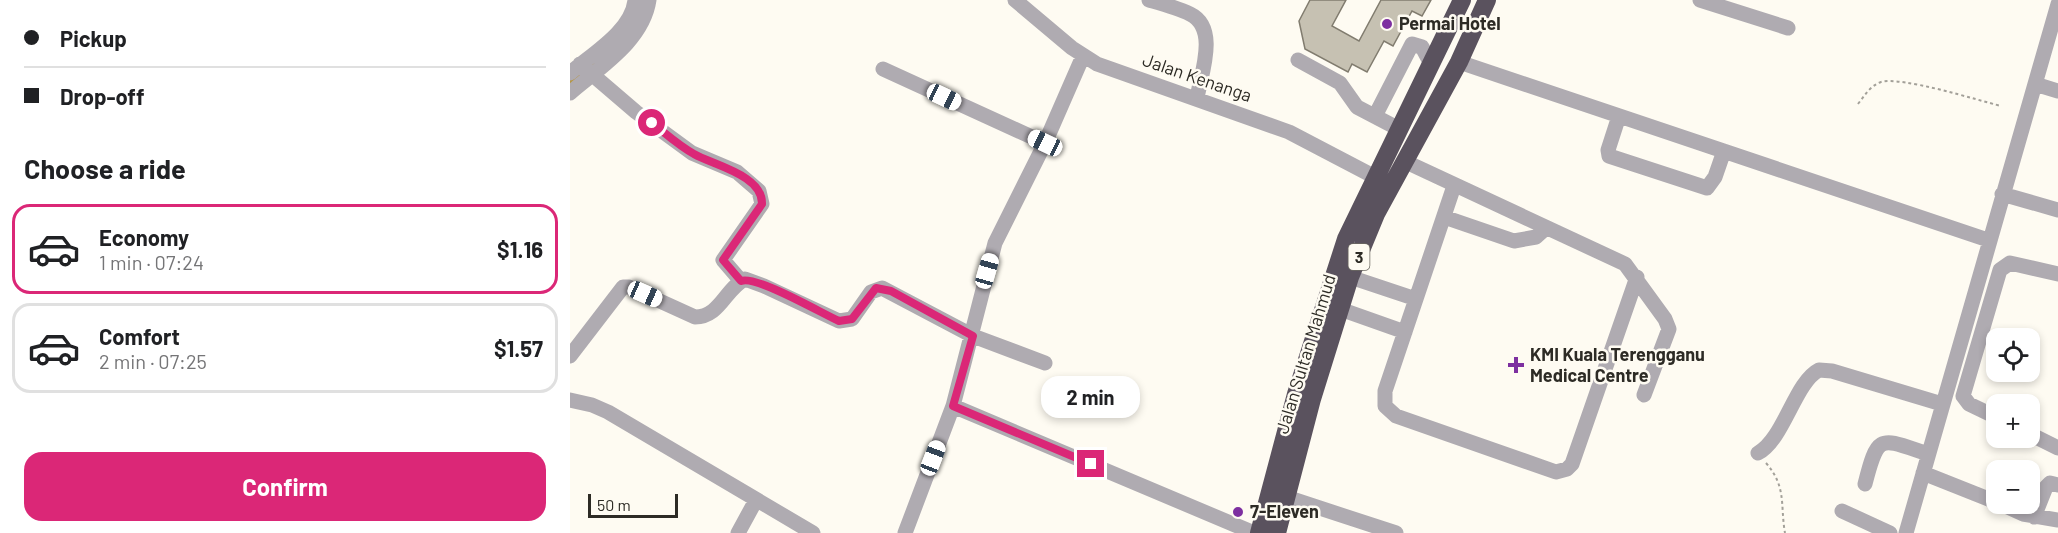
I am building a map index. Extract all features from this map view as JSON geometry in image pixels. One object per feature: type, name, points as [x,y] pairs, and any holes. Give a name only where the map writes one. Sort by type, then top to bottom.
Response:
[{"type":"highway","name":"Jalan Sultan Mahmud","points":[[1256,533],[1323,304],[1346,239],[1462,0]]},
{"type":"highway","name":"Jalan Sultan Mahmud","points":[[1277,533],[1350,277],[1376,214],[1459,62],[1487,0]]},
{"type":"street","points":[[570,93],[583,70],[626,24],[634,8],[635,0]]},
{"type":"street","points":[[583,70],[637,33],[646,16],[649,0]]},
{"type":"street","name":"Jalan Kenanga","points":[[1015,0],[1096,64],[1289,132],[1375,177]]},
{"type":"street","points":[[1149,0],[1190,14],[1204,28],[1206,41],[1197,98]]},
{"type":"street","points":[[1700,0],[1788,28]]},
{"type":"street","points":[[1906,533],[1988,240],[2058,4]]},
{"type":"street","points":[[1375,116],[1412,44],[1422,47],[1431,64]]},
{"type":"street","points":[[905,533],[953,406],[973,336],[995,243],[1045,143],[1083,56]]},
{"type":"street","points":[[1298,60],[1340,83],[1357,107],[1399,129]]},
{"type":"street","points":[[1459,62],[1988,240]]},
{"type":"street","points":[[883,69],[1045,143]]},
{"type":"street","points":[[583,70],[692,153],[737,172],[759,191],[762,204],[723,260],[741,281]]},
{"type":"street","points":[[2035,84],[2058,91]]},
{"type":"street","points":[[1619,116],[1608,150],[1609,156],[1707,188],[1724,151]]},
{"type":"street","points":[[1404,161],[1625,264],[1637,277],[1665,319],[1669,329],[1644,395]]},
{"type":"street","points":[[1454,186],[1384,391],[1385,406],[1396,416],[1556,472],[1567,469],[1572,464],[1637,277]]},
{"type":"street","points":[[2002,194],[2058,210]]},
{"type":"street","points":[[1444,217],[1514,241],[1536,237],[1546,228]]},
{"type":"street","points":[[1986,412],[1969,404],[1964,396],[2003,266],[2010,263],[2058,274]]},
{"type":"street","points":[[1350,277],[1416,299]]},
{"type":"street","points":[[570,356],[623,287],[629,287],[695,317],[704,317],[745,279],[839,321],[852,319],[871,292],[882,288],[973,336],[1045,363]]},
{"type":"street","points":[[1340,309],[1405,332]]},
{"type":"street","points":[[1968,313],[1986,322]]},
{"type":"street","points":[[1758,453],[1772,440],[1809,380],[1819,370],[1832,371],[1942,404]]},
{"type":"street","points":[[570,400],[592,405],[608,412],[813,533]]},
{"type":"street","points":[[953,406],[1227,527],[1256,533]]},
{"type":"street","points":[[2040,439],[2058,448]]},
{"type":"street","points":[[1865,484],[1874,451],[1880,444],[1889,441],[1928,454]]},
{"type":"street","points":[[1923,473],[1986,498]]},
{"type":"street","points":[[2034,517],[2046,487],[2050,483],[2058,485]]},
{"type":"street","points":[[1286,497],[1396,533]]},
{"type":"street","points":[[738,533],[756,500]]},
{"type":"street","points":[[1842,511],[1886,532]]},
{"type":"street","points":[[2026,514],[2058,520]]},
{"type":"path","points":[[1858,104],[1868,89],[1883,81],[1902,82],[2001,106]]},
{"type":"path","points":[[1758,453],[1779,481],[1785,533]]},
{"type":"building","points":[[1310,0],[1346,0],[1332,26],[1359,41],[1381,0],[1431,0],[1422,16],[1412,11],[1393,46],[1384,41],[1367,72],[1352,64],[1348,72],[1305,49],[1299,21]]},
{"type":"waterway","points":[[570,83],[598,58]]},
{"type":"place","name":"Permai Hotel","points":[[1387,24]]},
{"type":"place","name":"KMI Kuala Terengganu Medical Centre","points":[[1516,365]]},
{"type":"place","name":"7-Eleven","points":[[1238,512]]},
{"type":"route","points":[[652,123],[692,153],[737,172],[759,191],[762,198],[760,209],[724,255],[725,264],[741,281],[745,279],[764,286],[839,321],[846,322],[852,319],[876,288],[891,291],[973,336],[953,406],[1091,464]]}]
